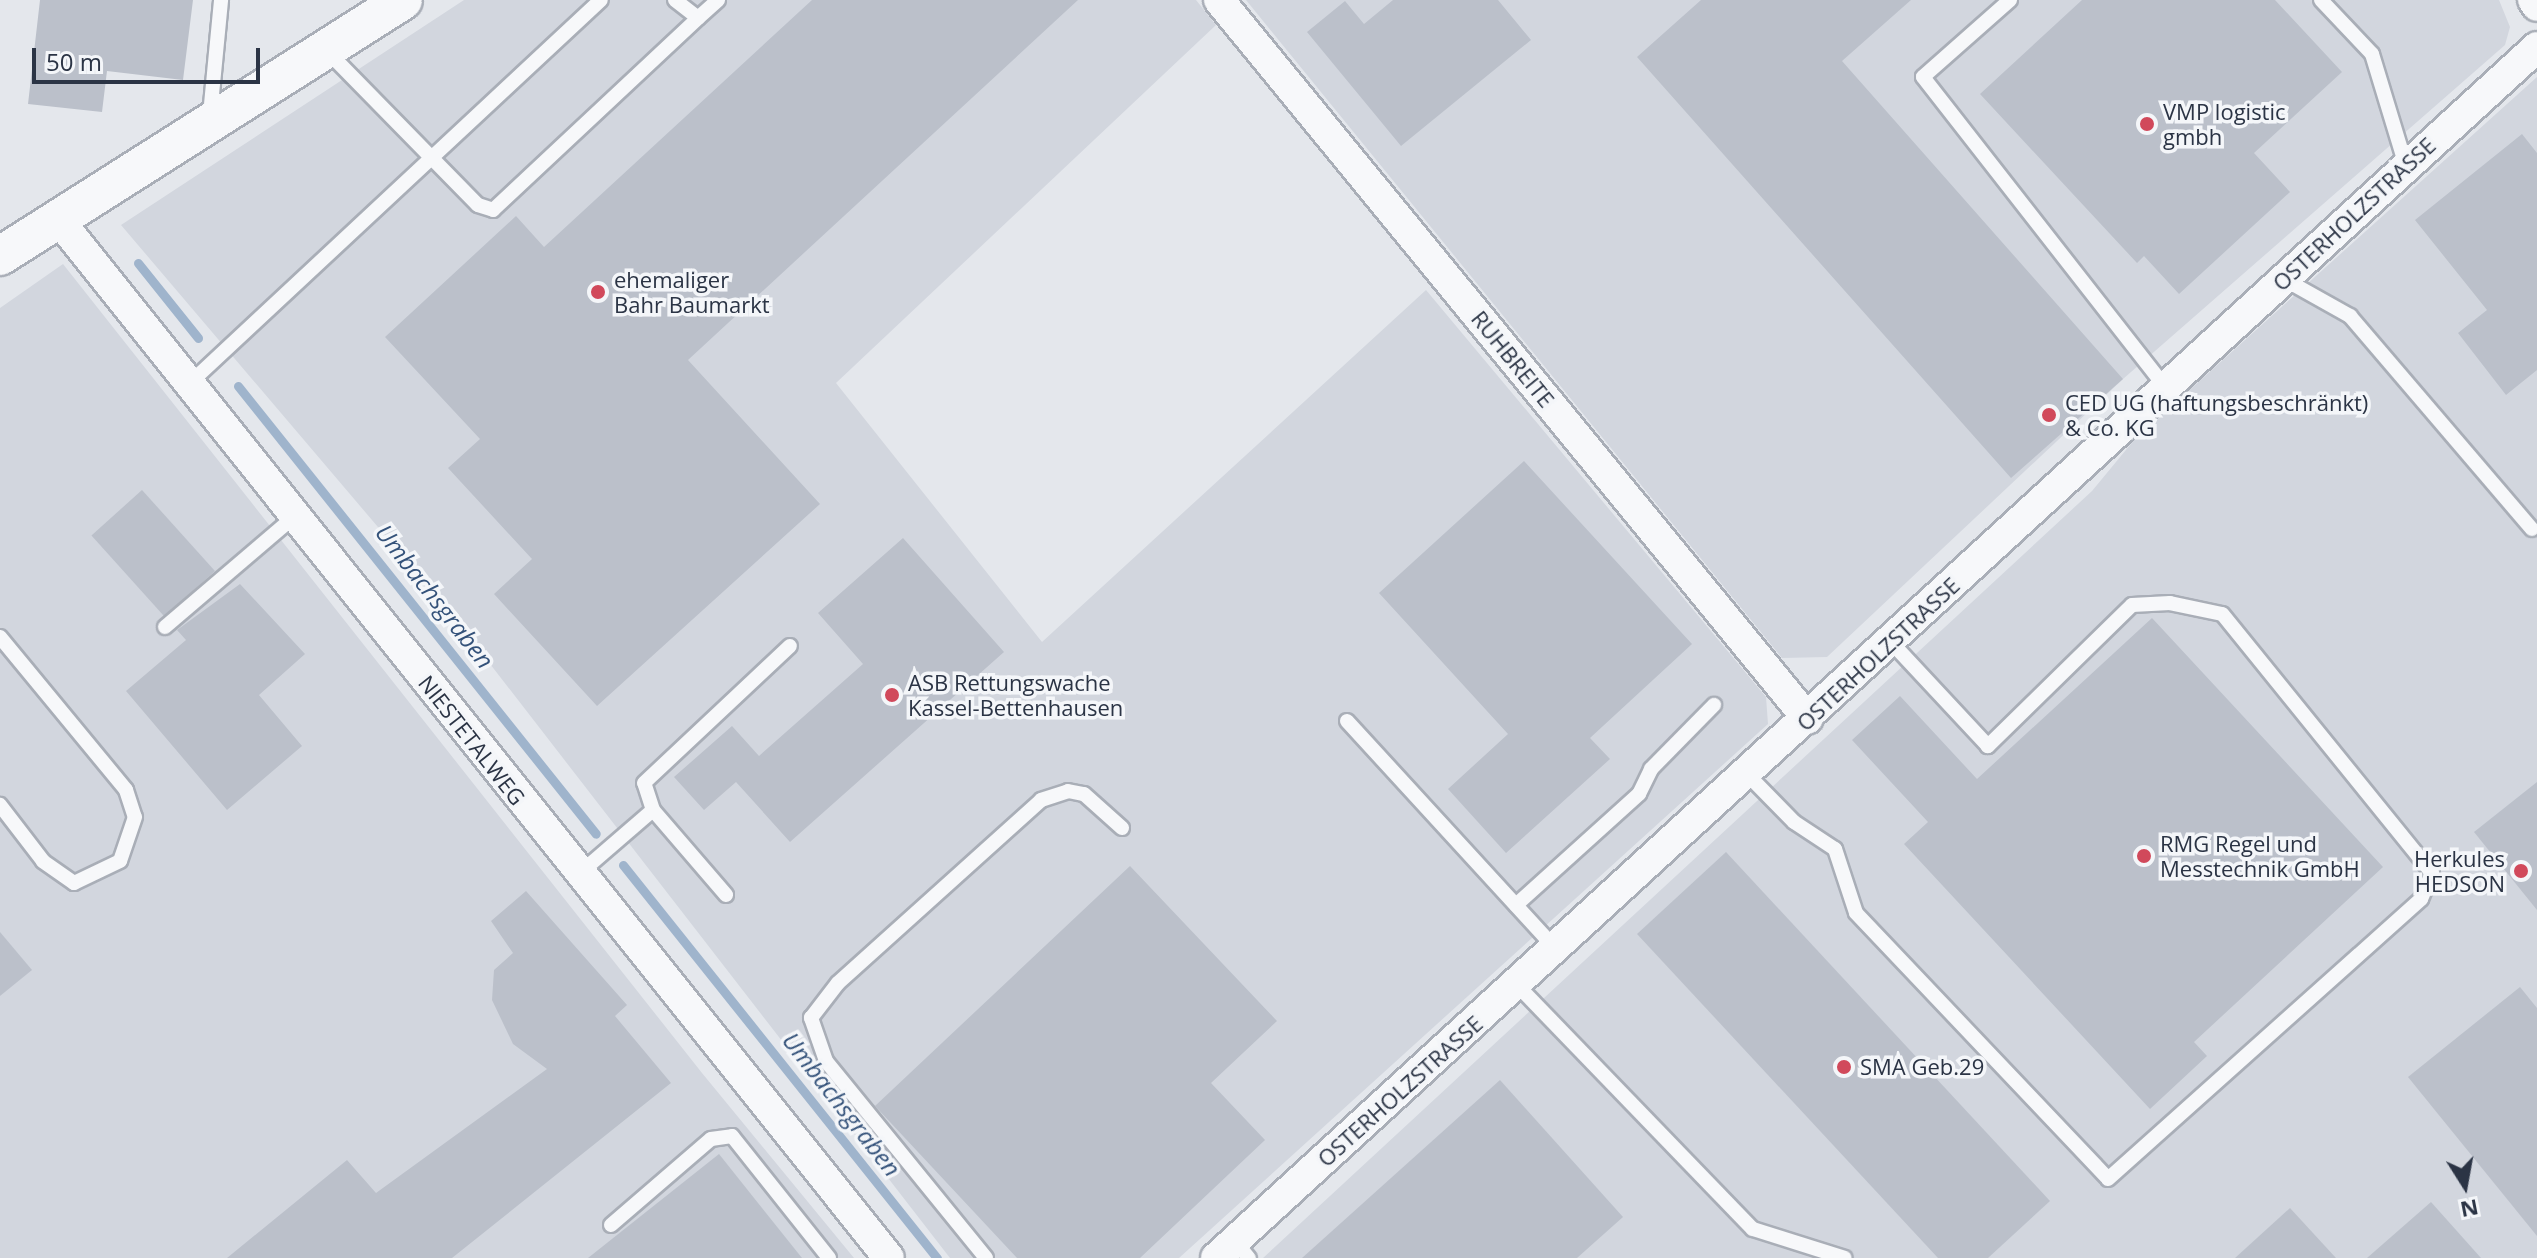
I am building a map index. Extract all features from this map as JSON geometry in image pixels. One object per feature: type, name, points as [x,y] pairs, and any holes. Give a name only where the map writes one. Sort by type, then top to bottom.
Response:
[{"type":"street","points":[[0,256],[324,49],[363,13],[403,0]]},
{"type":"street","name":"RUHBREITE","points":[[1219,0],[1808,719]]},
{"type":"street","points":[[2533,0],[2537,6]]},
{"type":"street","name":"OSTERHOLZSTRASSE","points":[[1233,1252],[1517,985],[2537,47]]},
{"type":"street","name":"NIESTETALWEG","points":[[58,219],[191,382],[577,874],[889,1258]]},
{"type":"lane","points":[[209,123],[221,0]]},
{"type":"lane","points":[[191,382],[435,158],[601,0]]},
{"type":"lane","points":[[675,0],[698,18]]},
{"type":"lane","points":[[324,49],[435,158],[478,205],[493,210],[718,0]]},
{"type":"lane","points":[[2010,0],[1923,77],[2167,388]]},
{"type":"lane","points":[[2321,0],[2372,54],[2406,166]]},
{"type":"lane","points":[[2284,279],[2350,316],[2532,529]]},
{"type":"lane","points":[[165,627],[296,515]]},
{"type":"lane","points":[[1747,774],[1794,822],[1835,849],[1856,913],[2108,1179],[2421,899],[2432,873],[2222,614],[2170,603],[2132,605],[1988,746],[1891,642]]},
{"type":"lane","points":[[0,637],[126,790],[135,817],[120,861],[74,883],[52,871],[0,805]]},
{"type":"lane","points":[[726,895],[653,810],[644,783],[790,646]]},
{"type":"lane","points":[[1516,905],[1639,794],[1651,769],[1714,705]]},
{"type":"lane","points":[[1347,721],[1556,949]]},
{"type":"lane","points":[[986,1258],[826,1061],[811,1018],[838,983],[1041,800],[1068,791],[1084,794],[1122,828]]},
{"type":"lane","points":[[577,874],[653,810]]},
{"type":"lane","points":[[1517,985],[1753,1229],[1845,1258]]},
{"type":"lane","points":[[611,1225],[711,1139],[732,1136],[829,1258]]},
{"type":"shaded area","points":[[464,0],[1196,0],[1216,25],[836,383],[1042,642],[1426,290],[1766,697],[1768,724],[1179,1258],[950,1258],[446,607],[121,225]]},
{"type":"shaded area","points":[[1246,0],[2499,0],[2510,27],[2505,45],[2123,379],[1827,657],[1782,658]]},
{"type":"shaded area","points":[[2537,77],[2537,1258],[1263,1258],[2092,491],[2135,439]]},
{"type":"shaded area","points":[[63,264],[702,1073],[854,1258],[0,1258],[0,308]]},
{"type":"building","points":[[40,0],[193,0],[183,80],[107,71],[102,112],[28,104]]},
{"type":"building","name":"ehemaliger Bahr Baumarkt","points":[[812,0],[1078,0],[688,360],[820,504],[597,706],[494,594],[532,559],[448,468],[480,439],[385,337],[516,216],[544,247]]},
{"type":"building","points":[[1393,0],[1498,0],[1531,40],[1401,146],[1307,32],[1345,1],[1364,24]]},
{"type":"building","points":[[1701,0],[1911,0],[1842,61],[2123,379],[2011,478],[1637,57]]},
{"type":"building","name":"VMP logistic gmbh","points":[[2082,0],[2275,0],[2342,72],[2254,153],[2290,192],[2179,294],[2144,256],[2137,263],[1980,94]]},
{"type":"building","points":[[2522,134],[2537,153],[2537,370],[2506,395],[2458,333],[2487,310],[2415,220]]},
{"type":"building","points":[[1524,461],[1692,644],[1590,738],[1610,759],[1506,853],[1448,789],[1508,734],[1379,593]]},
{"type":"building","points":[[142,490],[215,571],[164,617],[91,536]]},
{"type":"building","name":"ASB Rettungswache Kassel-Bettenhausen","points":[[903,538],[1004,652],[790,842],[736,782],[704,810],[674,777],[732,726],[759,756],[863,664],[818,613]]},
{"type":"building","points":[[240,584],[305,654],[259,695],[302,746],[227,810],[126,691],[186,640],[177,630]]},
{"type":"building","name":"RMG Regel und Messtechnik GmbH","points":[[2152,618],[2383,867],[2194,1042],[2207,1056],[2150,1109],[1904,844],[1928,822],[1852,740],[1900,696],[1977,779]]},
{"type":"building","name":"Herkules HEDSON","points":[[2537,782],[2537,910],[2474,832]]},
{"type":"building","name":"SMA Geb.29","points":[[1726,852],[2050,1201],[1988,1258],[1938,1258],[1637,934]]},
{"type":"building","points":[[1130,866],[1277,1021],[1211,1083],[1265,1140],[1140,1258],[1017,1258],[875,1106]]},
{"type":"building","points":[[526,891],[627,1005],[615,1016],[671,1083],[452,1258],[227,1258],[347,1160],[376,1193],[547,1069],[513,1044],[492,1000],[494,970],[513,953],[491,921]]},
{"type":"building","points":[[0,932],[32,970],[0,996]]},
{"type":"building","points":[[2520,987],[2537,1008],[2537,1236],[2408,1077]]},
{"type":"building","points":[[1500,1080],[1623,1217],[1577,1258],[1302,1258]]},
{"type":"building","points":[[719,1154],[802,1258],[588,1258]]},
{"type":"building","points":[[2431,1202],[2481,1258],[2367,1258]]},
{"type":"building","points":[[2290,1208],[2336,1258],[2235,1258]]},
{"type":"waterway","name":"Umbachsgraben","points":[[138,263],[198,338]]},
{"type":"waterway","name":"Umbachsgraben","points":[[238,386],[596,834]]},
{"type":"waterway","name":"Umbachsgraben","points":[[623,865],[937,1258]]},
{"type":"place","name":"VMP logistic gmbh","points":[[2147,124]]},
{"type":"place","name":"ehemaliger Bahr Baumarkt","points":[[598,292]]},
{"type":"place","name":"CED UG (haftungsbeschränkt) & Co. KG","points":[[2049,415]]},
{"type":"place","name":"ASB Rettungswache Kassel-Bettenhausen","points":[[892,695]]},
{"type":"place","name":"RMG Regel und Messtechnik GmbH","points":[[2144,856]]},
{"type":"place","name":"Herkules HEDSON","points":[[2521,871]]},
{"type":"place","name":"SMA Geb.29","points":[[1844,1067]]}]
